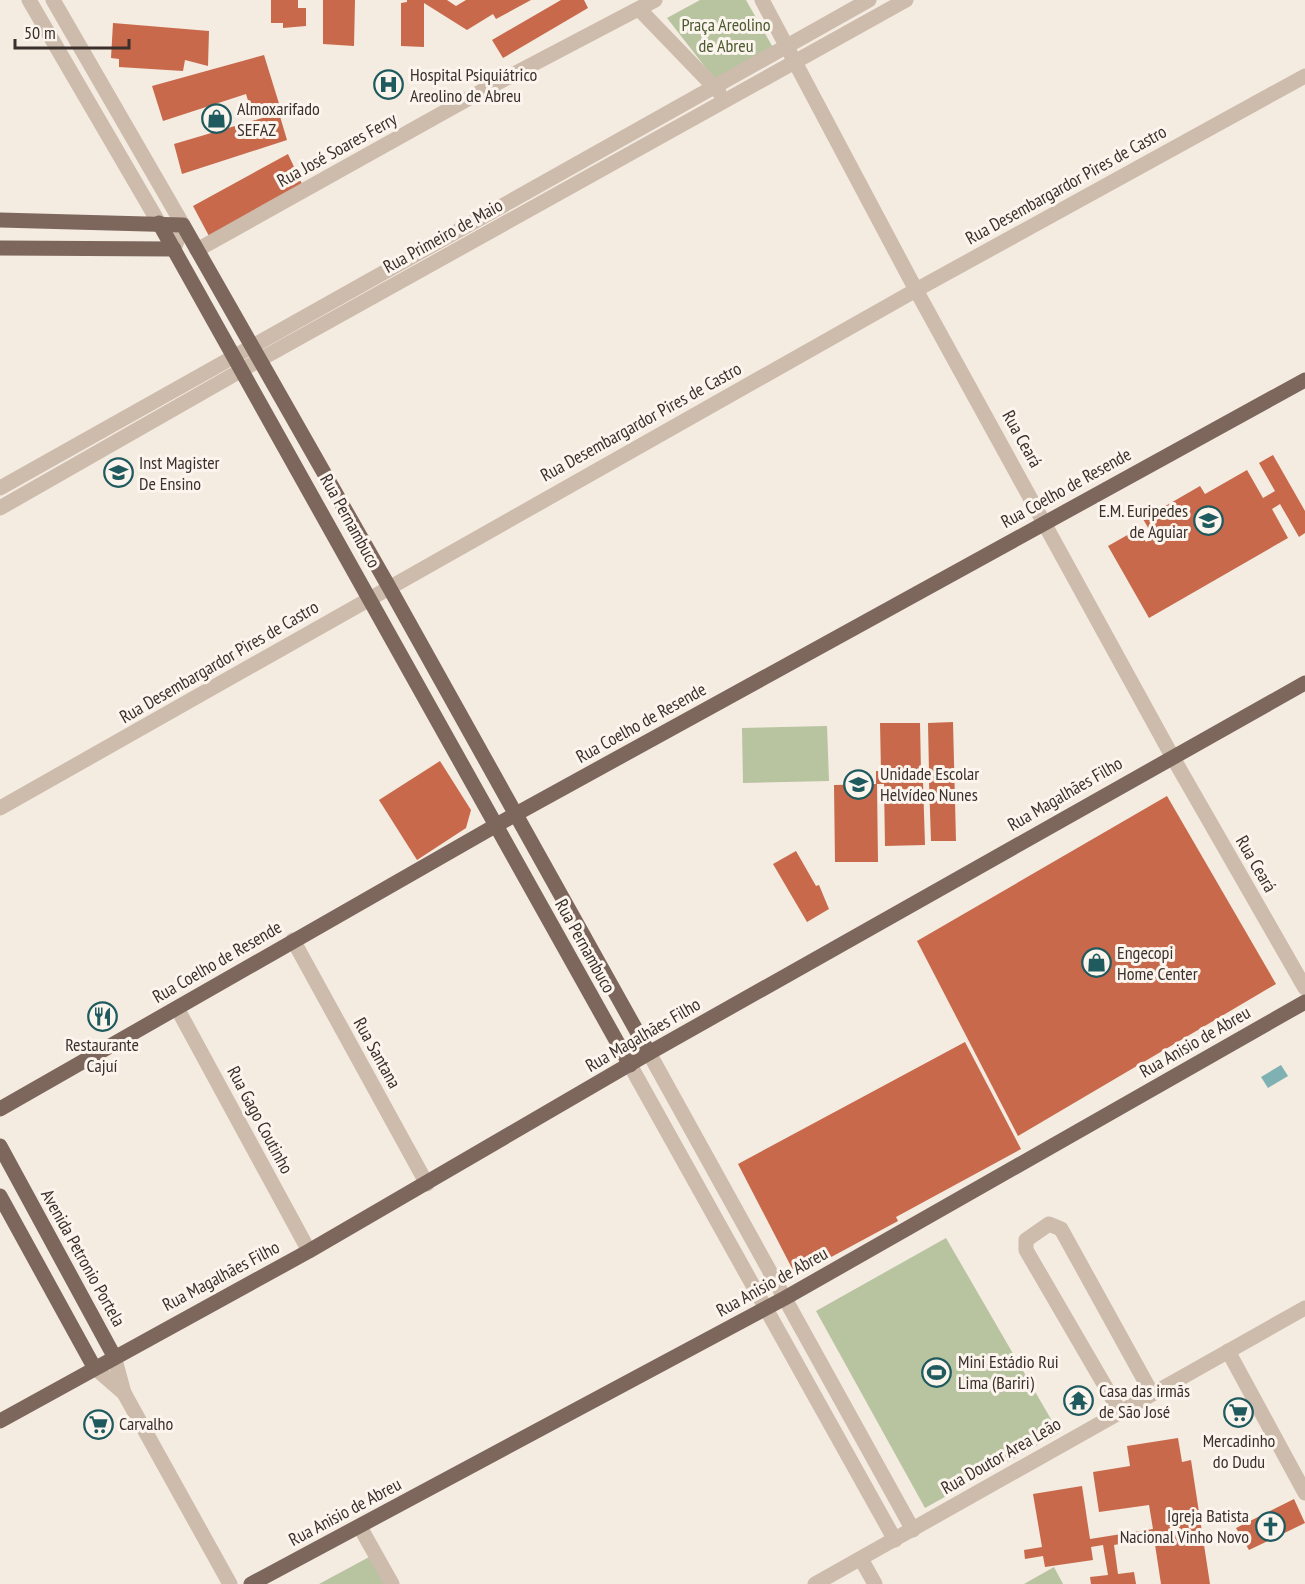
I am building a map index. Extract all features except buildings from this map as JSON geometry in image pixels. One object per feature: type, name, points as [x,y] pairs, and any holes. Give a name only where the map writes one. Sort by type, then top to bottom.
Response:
[{"type":"main road","points":[[0,220],[183,225]]},
{"type":"main road","name":"Rua Pernambuco","points":[[159,223],[630,1065]]},
{"type":"main road","name":"Rua Pernambuco","points":[[183,225],[261,359],[649,1053]]},
{"type":"main road","points":[[0,248],[174,249]]},
{"type":"main road","name":"Rua Coelho de Resende","points":[[0,1109],[516,814],[1305,380]]},
{"type":"main road","name":"Rua Magalhães Filho","points":[[0,1421],[94,1367],[309,1251],[649,1053],[1305,682]]},
{"type":"main road","name":"Rua Anisio de Abreu","points":[[251,1584],[785,1298],[1305,1002]]},
{"type":"main road","name":"Avenida Petronio Portela","points":[[0,1146],[114,1356]]},
{"type":"main road","name":"Avenida Petronio Portela","points":[[0,1196],[94,1367]]},
{"type":"street","name":"Rua Pernambuco","points":[[29,0],[159,223]]},
{"type":"street","name":"Rua Pernambuco","points":[[53,0],[183,225]]},
{"type":"street","name":"Rua José Soares Ferry","points":[[197,250],[482,91],[655,0]]},
{"type":"street","name":"Rua Ceará","points":[[762,0],[916,290],[1045,521],[1172,756],[1305,988]]},
{"type":"street","name":"Rua Primeiro de Maio","points":[[0,488],[234,354],[869,0]]},
{"type":"street","name":"Rua Primeiro de Maio","points":[[0,508],[261,359],[906,0]]},
{"type":"street","points":[[639,9],[728,100]]},
{"type":"street","name":"Rua Desembargardor Pires de Castro","points":[[0,808],[916,290],[1305,76]]},
{"type":"street","points":[[174,249],[183,225]]},
{"type":"street","name":"Rua Santana","points":[[293,940],[427,1184]]},
{"type":"street","name":"Rua Gago Coutinho","points":[[177,1008],[309,1251]]},
{"type":"street","points":[[649,1053],[785,1298],[905,1534]]},
{"type":"street","points":[[630,1065],[767,1307],[905,1534]]},
{"type":"street","points":[[1119,1410],[1026,1250],[1026,1240],[1029,1236],[1049,1224],[1061,1229],[1151,1392]]},
{"type":"street","name":"Rua Doutor Area Leão","points":[[815,1584],[1119,1410],[1305,1308]]},
{"type":"street","points":[[1228,1351],[1305,1493]]},
{"type":"street","name":"Avenida Petronio Portela","points":[[114,1356],[124,1393],[230,1584]]},
{"type":"street","name":"Avenida Petronio Portela","points":[[94,1367],[124,1393]]},
{"type":"street","points":[[360,1527],[392,1584]]},
{"type":"street","points":[[861,1559],[875,1584]]},
{"type":"green space","name":"Praça Areolino de Abreu","points":[[700,0],[746,0],[775,51],[716,81],[667,18]]},
{"type":"green space","points":[[827,726],[829,781],[743,783],[742,728]]},
{"type":"green space","name":"Mini Estádio Rui Lima (Bariri)","points":[[946,1238],[1059,1433],[925,1508],[816,1311]]},
{"type":"green space","points":[[371,1556],[386,1584],[319,1584]]},
{"type":"green space","points":[[1054,1567],[1063,1584],[1024,1584]]},
{"type":"water","points":[[1281,1065],[1288,1076],[1268,1088],[1261,1077]]},
{"type":"place","name":"Hospital Psiquiátrico Areolino de Abreu","points":[[389,85]]},
{"type":"place","name":"Almoxarifado SEFAZ","points":[[216,119]]},
{"type":"place","name":"Inst Magister De Ensino","points":[[118,473]]},
{"type":"place","name":"E.M. Euripedes de Aguiar","points":[[1209,521]]},
{"type":"place","name":"Unidade Escolar Helvídeo Nunes","points":[[859,784]]},
{"type":"place","name":"Engecopi Home Center","points":[[1096,963]]},
{"type":"place","name":"Restaurante Cajuí","points":[[102,1016]]},
{"type":"place","name":"Mini Estádio Rui Lima (Bariri)","points":[[937,1372]]},
{"type":"place","name":"Casa das irmãs de São José","points":[[1078,1401]]},
{"type":"place","name":"Mercadinho do Dudu","points":[[1239,1412]]},
{"type":"place","name":"Carvalho","points":[[98,1424]]},
{"type":"place","name":"Igreja Batista Nacional Vinho Novo","points":[[1270,1526]]}]
